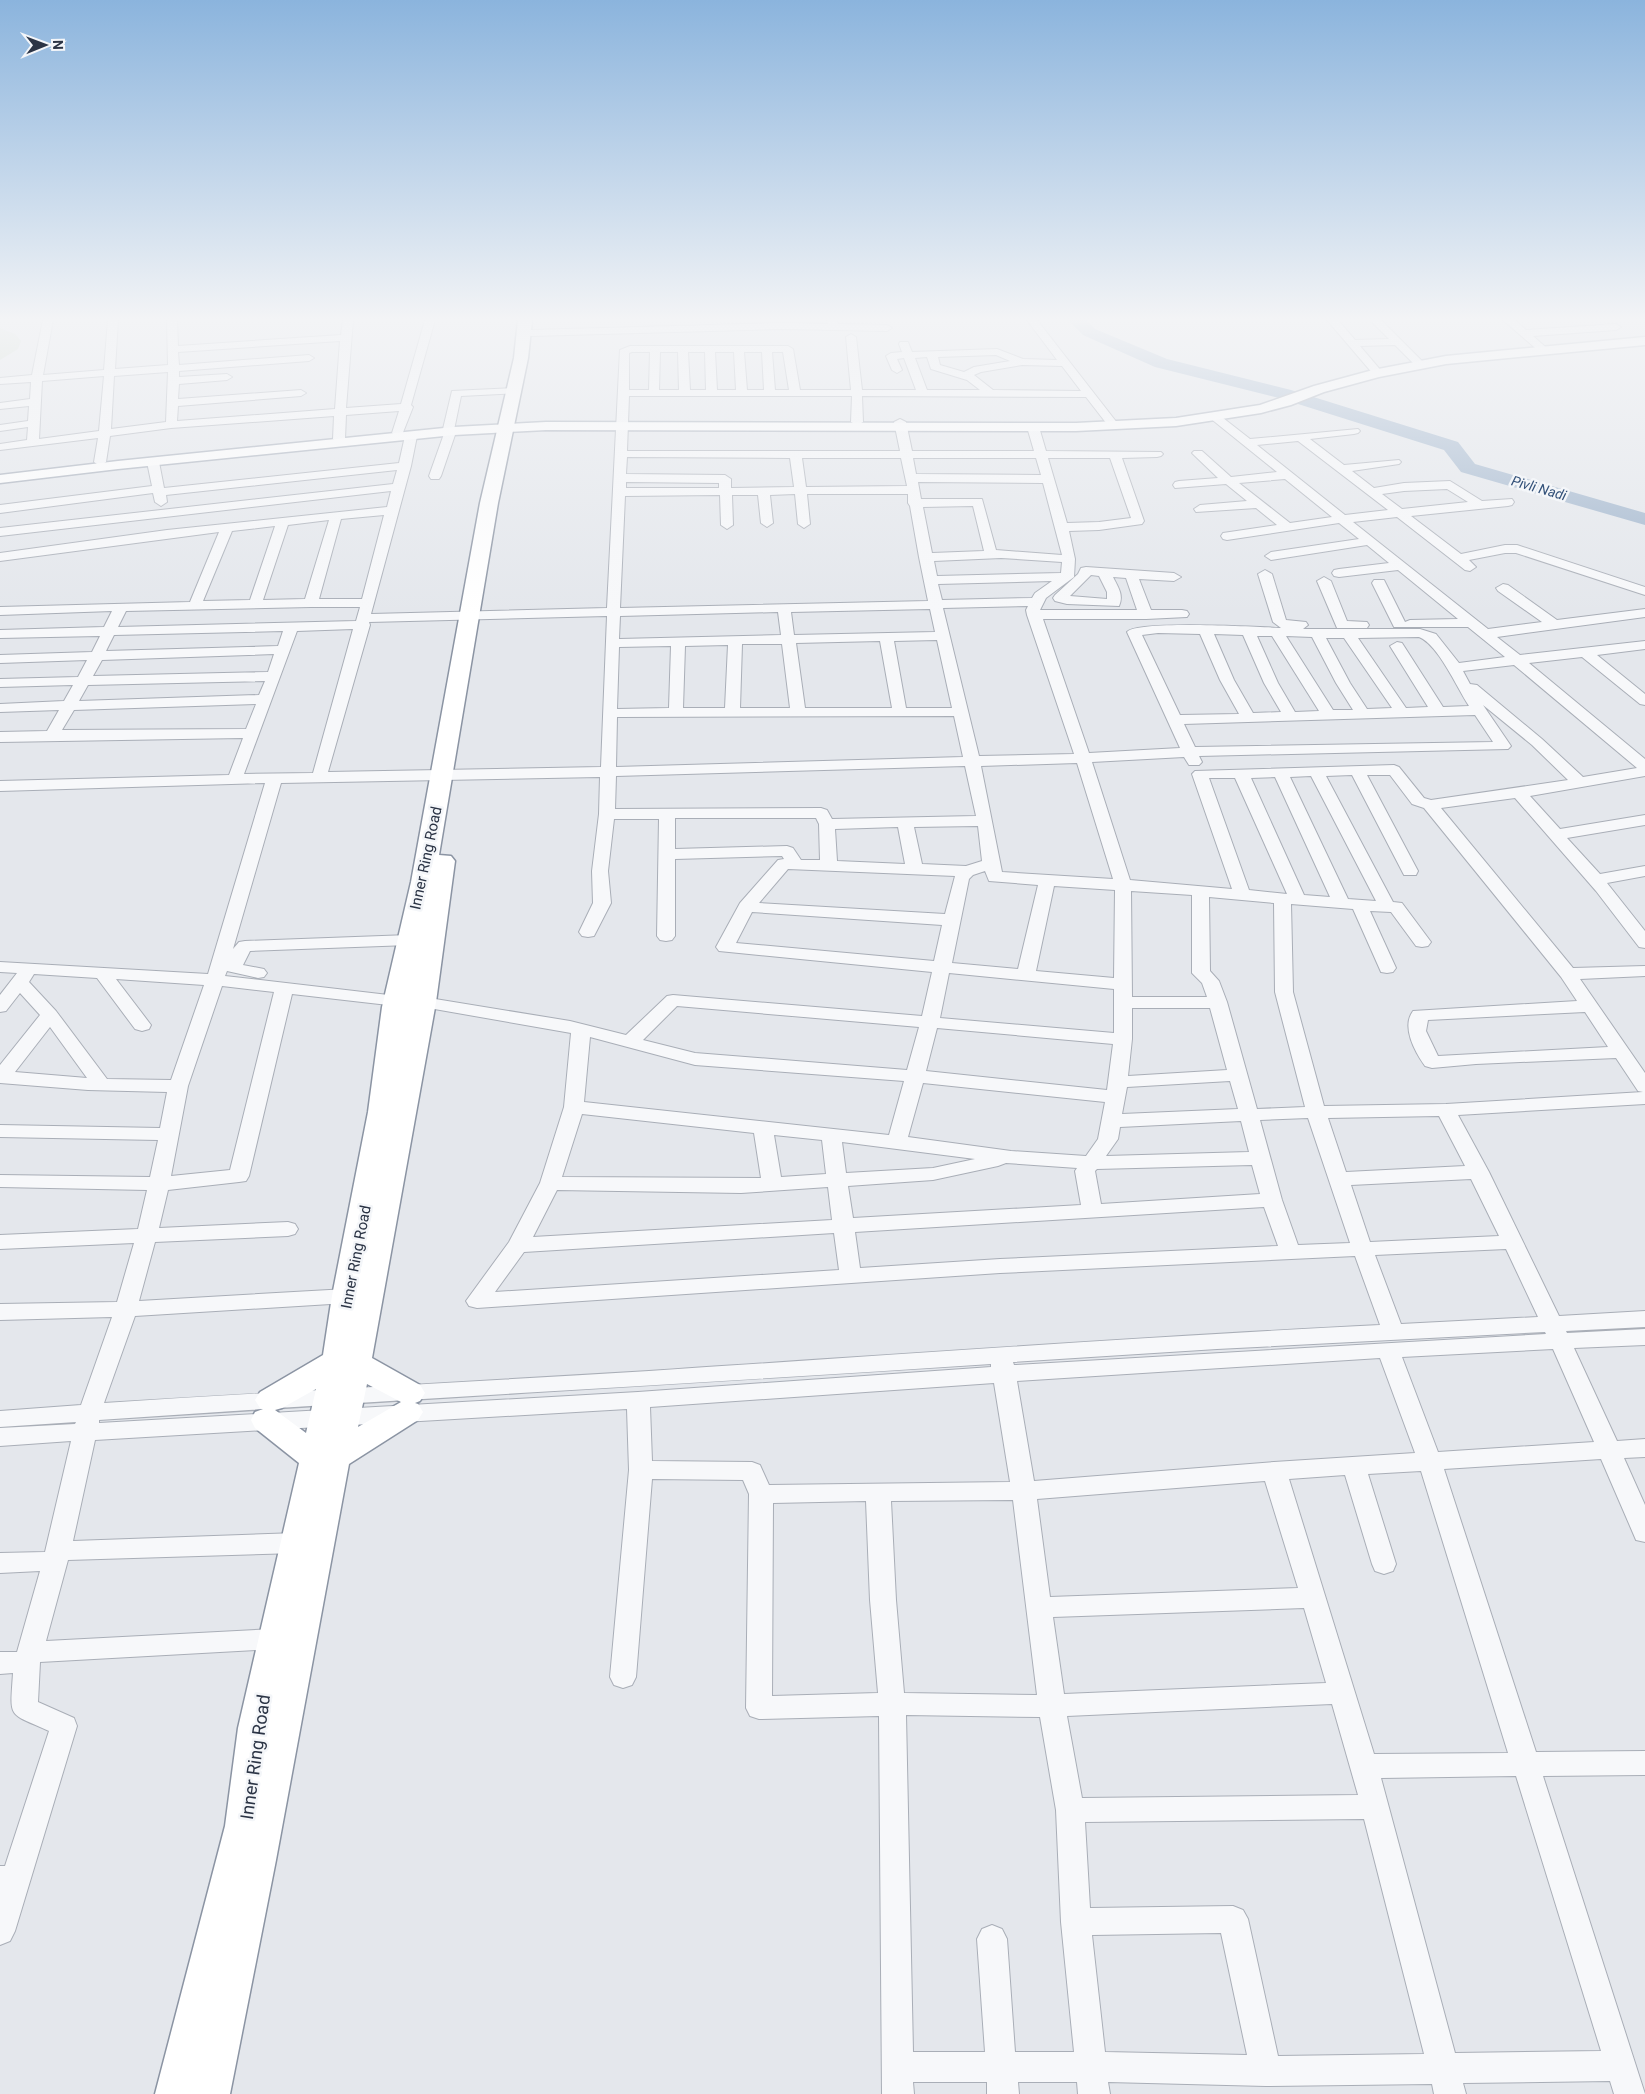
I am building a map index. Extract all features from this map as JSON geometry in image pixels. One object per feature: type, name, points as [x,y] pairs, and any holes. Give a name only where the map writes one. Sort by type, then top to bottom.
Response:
[{"type":"highway","name":"Inner Ring Road","points":[[511,426],[512,418]]},
{"type":"highway","name":"Inner Ring Road","points":[[208,2094],[256,1860],[325,1459],[346,1363],[406,998],[409,940],[422,882],[451,776],[476,616],[513,418]]},
{"type":"highway","name":"Inner Ring Road","points":[[346,1363],[347,1296],[406,998],[451,803],[451,776]]},
{"type":"highway","points":[[346,1363],[408,1403],[325,1459],[269,1410],[346,1363]]},
{"type":"highway","name":"Inner Ring Road","points":[[177,2094],[245,1826],[257,1728],[297,1543],[325,1459]]},
{"type":"main road","points":[[623,423],[1128,424],[1176,422],[1203,418]]},
{"type":"main road","points":[[0,477],[100,462],[339,439],[511,426],[623,423],[857,422],[1033,427],[1112,424]]},
{"type":"main road","points":[[0,477],[404,434]]},
{"type":"street","points":[[33,442],[35,418]]},
{"type":"street","points":[[100,462],[106,418]]},
{"type":"street","points":[[171,418],[171,425]]},
{"type":"street","points":[[0,447],[171,425],[266,418]]},
{"type":"street","points":[[339,439],[340,418]]},
{"type":"street","points":[[319,777],[364,621],[405,466],[404,434],[406,418]]},
{"type":"street","points":[[435,476],[451,418]]},
{"type":"street","points":[[588,932],[602,903],[600,871],[606,814],[613,611],[623,418]]},
{"type":"street","points":[[857,418],[857,422]]},
{"type":"street","points":[[1107,418],[1112,424]]},
{"type":"street","points":[[1216,418],[1518,660],[1645,767]]},
{"type":"street","points":[[0,428],[36,423]]},
{"type":"street","points":[[900,424],[936,605],[972,761],[995,877],[1200,890],[1290,900],[1396,907],[1422,942]]},
{"type":"street","points":[[1033,427],[1064,527],[1068,569],[1036,606]]},
{"type":"street","points":[[1247,443],[1354,431]]},
{"type":"street","points":[[1300,437],[1470,566]]},
{"type":"street","points":[[1198,453],[1229,481],[1288,527]]},
{"type":"street","points":[[620,472],[728,483],[764,491],[802,491],[910,479],[1041,456],[1157,454]]},
{"type":"street","points":[[1064,527],[1099,526],[1138,521],[1115,455]]},
{"type":"street","points":[[620,472],[796,460],[910,479],[978,502],[991,555]]},
{"type":"street","points":[[796,460],[797,479],[802,491],[804,524]]},
{"type":"street","points":[[153,462],[167,534]]},
{"type":"street","points":[[1342,469],[1395,462]]},
{"type":"street","points":[[0,509],[405,466]]},
{"type":"street","points":[[1179,485],[1286,475]]},
{"type":"street","points":[[779,479],[1049,479]]},
{"type":"street","points":[[727,525],[728,483]]},
{"type":"street","points":[[1373,492],[1404,487],[1450,485],[1480,505]]},
{"type":"street","points":[[0,532],[162,512],[398,487]]},
{"type":"street","points":[[764,491],[768,523]]},
{"type":"street","points":[[1227,536],[1341,519],[1508,502]]},
{"type":"street","points":[[1200,508],[1258,504]]},
{"type":"street","points":[[0,557],[167,534],[392,510]]},
{"type":"street","points":[[311,603],[336,516]]},
{"type":"street","points":[[255,604],[283,522]]},
{"type":"street","points":[[195,605],[227,528]]},
{"type":"street","points":[[1272,556],[1368,541]]},
{"type":"street","points":[[1459,558],[1505,549],[1517,549],[1645,591]]},
{"type":"street","points":[[926,557],[991,555],[1086,572],[1174,577]]},
{"type":"street","points":[[1339,573],[1399,566]]},
{"type":"street","points":[[931,580],[1068,569]]},
{"type":"street","points":[[1036,606],[1060,598],[1086,572]]},
{"type":"street","points":[[1060,598],[1114,603],[1114,592],[1104,573]]},
{"type":"street","points":[[1265,574],[1282,624],[1425,634],[1431,637],[1480,710],[1513,747]]},
{"type":"street","points":[[1131,575],[1146,615]]},
{"type":"street","points":[[1324,581],[1345,629],[1401,711]]},
{"type":"street","points":[[1379,584],[1399,624]]},
{"type":"street","points":[[1503,588],[1555,625]]},
{"type":"street","points":[[0,611],[195,605],[368,603]]},
{"type":"street","points":[[0,634],[292,627],[364,621],[613,611],[936,605],[1036,606],[1146,615],[1182,614]]},
{"type":"street","points":[[1036,606],[1123,885],[1123,1039],[1117,1090],[1108,1139],[1085,1171],[1092,1211]]},
{"type":"street","points":[[52,735],[97,656],[120,607]]},
{"type":"street","points":[[784,608],[790,639],[798,714]]},
{"type":"street","points":[[1484,634],[1645,613]]},
{"type":"street","points":[[1242,894],[1200,774],[1134,632],[1158,629],[1316,632],[1399,624],[1471,623]]},
{"type":"street","points":[[235,779],[292,627]]},
{"type":"street","points":[[1205,630],[1227,680],[1248,717]]},
{"type":"street","points":[[1248,632],[1268,676],[1290,715]]},
{"type":"street","points":[[1276,632],[1328,714]]},
{"type":"street","points":[[1316,632],[1343,683],[1362,713]]},
{"type":"street","points":[[612,643],[943,636]]},
{"type":"street","points":[[886,637],[900,713]]},
{"type":"street","points":[[732,713],[735,640]]},
{"type":"street","points":[[676,712],[678,642]]},
{"type":"street","points":[[1397,646],[1438,711]]},
{"type":"street","points":[[1458,675],[1518,660],[1645,646]]},
{"type":"street","points":[[0,659],[283,650]]},
{"type":"street","points":[[1585,652],[1645,702]]},
{"type":"street","points":[[1458,675],[1543,748],[1580,783]]},
{"type":"street","points":[[0,683],[274,676]]},
{"type":"street","points":[[0,708],[266,699]]},
{"type":"street","points":[[1176,720],[1401,711],[1480,710]]},
{"type":"street","points":[[609,713],[798,714],[960,712]]},
{"type":"street","points":[[0,737],[252,733]]},
{"type":"street","points":[[0,786],[319,777],[608,772],[1083,758],[1190,753],[1543,748]]},
{"type":"street","points":[[1357,770],[1410,871]]},
{"type":"street","points":[[1200,774],[1394,770],[1418,801],[1430,805],[1518,793],[1645,771]]},
{"type":"street","points":[[1316,771],[1387,906]]},
{"type":"street","points":[[1280,772],[1341,902]]},
{"type":"street","points":[[878,1492],[883,1600],[892,1704],[898,2080],[1093,2080],[1266,2071],[1447,2081],[1625,2080],[1527,1764],[1340,1179],[1316,1112],[1284,992],[1290,900],[1241,773]]},
{"type":"street","points":[[0,1931],[8,1879],[64,1726],[24,1708],[29,1657],[57,1556],[87,1422],[126,1309],[147,1234],[170,1134],[178,1086],[215,980],[274,779]]},
{"type":"street","points":[[1518,793],[1596,880],[1638,923],[1645,943]]},
{"type":"street","points":[[1430,805],[1568,974],[1645,1087]]},
{"type":"street","points":[[606,814],[821,813],[827,824],[829,866]]},
{"type":"street","points":[[666,936],[667,814]]},
{"type":"street","points":[[1555,834],[1645,820]]},
{"type":"street","points":[[827,824],[985,821]]},
{"type":"street","points":[[905,822],[914,868]]},
{"type":"street","points":[[667,854],[787,851],[796,864]]},
{"type":"street","points":[[991,864],[967,871],[784,864],[746,907],[725,947],[1123,984]]},
{"type":"street","points":[[897,1142],[930,1021],[953,920],[960,879],[967,871]]},
{"type":"street","points":[[1596,880],[1645,871]]},
{"type":"street","points":[[1026,974],[1047,881]]},
{"type":"street","points":[[1200,890],[1201,973],[1210,980],[1218,1002],[1236,1075],[1250,1116],[1272,1200],[1290,1251]]},
{"type":"street","points":[[1359,904],[1388,968]]},
{"type":"street","points":[[746,907],[953,920]]},
{"type":"street","points":[[409,940],[252,945],[240,949],[234,969],[581,1030],[694,1059],[1117,1090],[1236,1075]]},
{"type":"street","points":[[0,967],[24,975],[102,973],[215,980],[406,998]]},
{"type":"street","points":[[1568,974],[1645,971]]},
{"type":"street","points":[[102,973],[142,1025]]},
{"type":"street","points":[[0,1007],[24,975]]},
{"type":"street","points":[[24,975],[50,1015],[100,1083]]},
{"type":"street","points":[[0,1181],[159,1184],[239,1176],[284,988]]},
{"type":"street","points":[[630,1042],[673,1000],[1123,1039]]},
{"type":"street","points":[[1124,1003],[1218,1002]]},
{"type":"street","points":[[1590,1006],[1419,1015],[1417,1031],[1432,1062],[1476,1058],[1621,1052]]},
{"type":"street","points":[[1,1077],[50,1015]]},
{"type":"street","points":[[581,1030],[574,1107],[550,1183],[518,1245],[477,1301],[850,1276],[1290,1251],[1513,1242]]},
{"type":"street","points":[[0,1051],[19,1053]]},
{"type":"street","points":[[1,1077],[88,1084],[178,1086]]},
{"type":"street","points":[[1111,1121],[1316,1112],[1446,1110],[1645,1098]]},
{"type":"street","points":[[574,1107],[831,1134],[1011,1157],[1091,1163],[1260,1158]]},
{"type":"street","points":[[1446,1110],[1479,1172],[1557,1333],[1645,1533]]},
{"type":"street","points":[[763,1127],[772,1184]]},
{"type":"street","points":[[0,1131],[170,1134]]},
{"type":"street","points":[[831,1134],[850,1276]]},
{"type":"street","points":[[550,1183],[741,1186],[933,1174],[1011,1157]]},
{"type":"street","points":[[1340,1179],[1479,1172]]},
{"type":"street","points":[[518,1245],[1272,1200]]},
{"type":"street","points":[[0,1242],[288,1229]]},
{"type":"street","points":[[0,1312],[126,1309],[347,1296]]},
{"type":"street","points":[[1557,1333],[1645,1319]]},
{"type":"street","points":[[0,1419],[87,1422],[1391,1340],[1557,1333],[1645,1337]]},
{"type":"street","points":[[408,1403],[638,1400],[1002,1364]]},
{"type":"street","points":[[1002,1364],[1024,1491],[1052,1706],[1070,1810],[1076,1922],[1093,2080]]},
{"type":"street","points":[[623,1678],[641,1470],[638,1400]]},
{"type":"street","points":[[0,1437],[87,1422]]},
{"type":"street","points":[[761,1494],[1024,1491],[1274,1471],[1645,1448]]},
{"type":"street","points":[[1354,1466],[1384,1564]]},
{"type":"street","points":[[641,1470],[752,1471],[761,1494],[759,1708],[892,1704],[1052,1706],[1342,1693]]},
{"type":"street","points":[[1274,1471],[1364,1766],[1447,2081]]},
{"type":"street","points":[[0,1563],[57,1556],[297,1543]]},
{"type":"street","points":[[1040,1607],[1314,1597]]},
{"type":"street","points":[[0,1663],[29,1657],[275,1639]]},
{"type":"street","points":[[1364,1766],[1645,1763]]},
{"type":"street","points":[[1070,1810],[1375,1807]]},
{"type":"street","points":[[1076,1922],[1233,1919],[1266,2071]]},
{"type":"street","points":[[992,1939],[1002,2080]]},
{"type":"waterway","name":"Pivli Nadi","points":[[1361,418],[1451,446],[1468,468],[1645,519]]}]
